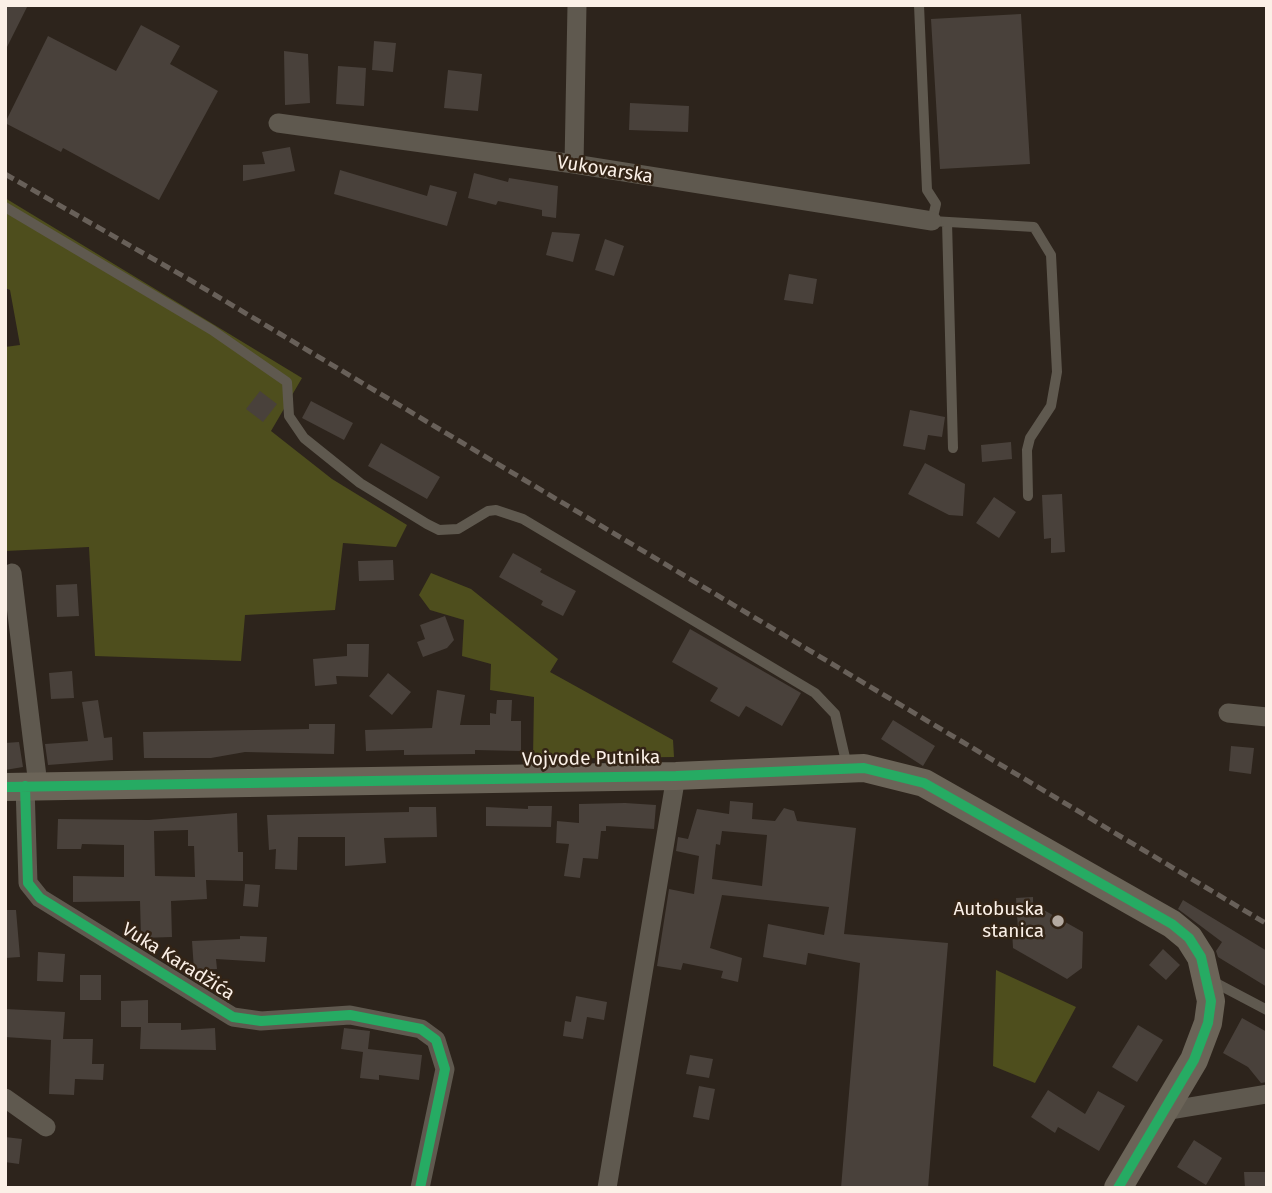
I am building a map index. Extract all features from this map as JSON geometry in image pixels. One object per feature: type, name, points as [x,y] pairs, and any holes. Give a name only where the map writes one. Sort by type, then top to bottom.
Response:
[{"type":"street","points":[[574,164],[577,5]]},
{"type":"street","name":"Vukovarska","points":[[278,122],[574,164],[939,221]]},
{"type":"street","name":"Vuka Karadžića","points":[[12,573],[28,883],[40,898],[233,1017],[261,1021],[350,1015],[421,1029],[436,1040],[445,1069],[420,1188]]},
{"type":"street","points":[[1228,713],[1267,717]]},
{"type":"street","name":"Vojvode Putnika","points":[[23,786],[677,776],[848,769],[895,774],[924,783],[1172,924],[1189,939],[1201,957],[1208,979]]},
{"type":"street","points":[[607,1188],[677,776]]},
{"type":"street","points":[[1118,1188],[1194,1060],[1208,1023],[1211,1001],[1208,979]]},
{"type":"street","points":[[1165,1111],[1267,1094]]},
{"type":"street","points":[[5,1098],[46,1127]]},
{"type":"lane","points":[[919,5],[927,190],[936,204],[939,221],[953,448]]},
{"type":"lane","points":[[5,207],[212,330],[287,382],[289,416],[304,438],[360,483],[416,517],[439,530],[458,529],[488,511],[496,510],[523,519],[815,693],[835,714],[848,769]]},
{"type":"lane","points":[[939,221],[1034,227],[1051,255],[1057,372],[1051,406],[1030,438],[1027,450],[1028,496]]},
{"type":"lane","points":[[1208,979],[1267,1010]]},
{"type":"shaded area","points":[[5,198],[302,378],[271,431],[332,479],[407,525],[396,547],[343,543],[335,610],[245,615],[241,661],[95,656],[89,547],[5,551],[5,347],[20,345],[10,290],[5,288]]},
{"type":"shaded area","points":[[431,573],[471,589],[558,659],[550,672],[673,740],[674,757],[533,759],[534,697],[490,690],[491,664],[462,656],[464,620],[430,610],[419,595]]},
{"type":"shaded area","points":[[996,970],[1076,1007],[1035,1083],[993,1066]]},
{"type":"building","points":[[5,5],[28,5],[5,51]]},
{"type":"building","points":[[1021,14],[1030,164],[940,169],[931,19]]},
{"type":"building","points":[[141,25],[180,46],[170,64],[218,91],[159,200],[63,148],[61,152],[5,123],[48,36],[116,71]]},
{"type":"building","points":[[374,41],[396,43],[393,72],[372,70]]},
{"type":"building","points":[[284,51],[308,54],[310,103],[285,105]]},
{"type":"building","points":[[338,66],[366,68],[364,106],[336,104]]},
{"type":"building","points":[[448,70],[482,74],[478,111],[444,108]]},
{"type":"building","points":[[630,103],[689,106],[688,132],[629,130]]},
{"type":"building","points":[[290,147],[295,171],[243,181],[243,165],[265,164],[262,152]]},
{"type":"building","points":[[340,170],[427,196],[430,185],[457,192],[447,226],[334,194]]},
{"type":"building","points":[[474,173],[508,182],[509,178],[558,186],[556,218],[542,216],[542,210],[498,201],[496,205],[468,198]]},
{"type":"building","points":[[552,232],[580,234],[573,262],[546,255]]},
{"type":"building","points":[[605,239],[624,246],[614,276],[595,270]]},
{"type":"building","points":[[789,274],[817,279],[813,304],[784,300]]},
{"type":"building","points":[[260,391],[277,404],[263,422],[246,409]]},
{"type":"building","points":[[311,401],[353,423],[344,440],[302,418]]},
{"type":"building","points":[[910,410],[945,417],[942,437],[928,435],[925,450],[903,446]]},
{"type":"building","points":[[1011,442],[1012,459],[982,462],[981,445]]},
{"type":"building","points":[[381,443],[440,477],[427,499],[368,466]]},
{"type":"building","points":[[925,463],[965,484],[963,516],[949,515],[908,494]]},
{"type":"building","points":[[1062,494],[1065,552],[1051,553],[1051,538],[1044,539],[1042,495]]},
{"type":"building","points":[[994,497],[1016,512],[999,538],[976,523]]},
{"type":"building","points":[[513,553],[542,569],[540,572],[576,591],[563,616],[541,605],[543,601],[499,577]]},
{"type":"building","points":[[393,560],[394,580],[359,581],[358,561]]},
{"type":"building","points":[[77,584],[79,616],[57,617],[56,585]]},
{"type":"building","points":[[445,616],[454,640],[447,648],[423,657],[417,642],[425,639],[420,625]]},
{"type":"building","points":[[690,629],[801,693],[782,726],[746,706],[739,717],[710,701],[718,688],[672,662]]},
{"type":"building","points":[[347,644],[369,644],[368,677],[336,676],[337,684],[315,686],[313,659],[347,656]]},
{"type":"building","points":[[72,671],[74,698],[51,699],[49,673]]},
{"type":"building","points":[[388,673],[411,692],[392,715],[369,696]]},
{"type":"building","points":[[437,690],[465,695],[460,725],[490,725],[490,713],[496,714],[497,700],[512,700],[511,721],[521,721],[521,751],[475,750],[475,754],[404,755],[404,750],[366,751],[365,730],[432,728]]},
{"type":"building","points":[[98,700],[104,738],[112,737],[113,760],[48,765],[45,744],[88,741],[82,702]]},
{"type":"building","points":[[893,720],[935,746],[923,766],[881,739]]},
{"type":"building","points":[[309,724],[335,724],[334,754],[245,752],[211,758],[144,758],[143,732],[309,729]]},
{"type":"building","points":[[19,742],[23,767],[5,770],[5,743]]},
{"type":"building","points":[[1231,746],[1254,748],[1251,774],[1229,771]]},
{"type":"building","points":[[730,801],[753,803],[752,819],[775,821],[784,808],[794,811],[797,821],[856,828],[844,934],[948,943],[928,1188],[841,1188],[860,963],[808,953],[806,965],[763,957],[768,924],[824,935],[829,907],[722,895],[710,948],[742,958],[738,982],[721,978],[723,971],[683,963],[681,970],[657,966],[669,889],[694,894],[699,856],[676,851],[678,837],[688,839],[697,809],[729,814]],"holes":[[[722,831],[767,835],[762,886],[712,879],[716,844],[720,845]]]},
{"type":"building","points":[[579,804],[656,805],[654,829],[606,826],[606,831],[601,831],[598,859],[583,858],[580,878],[564,876],[569,844],[556,843],[557,821],[579,823]]},
{"type":"building","points":[[528,806],[552,806],[551,827],[486,826],[486,807],[528,809]]},
{"type":"building","points":[[409,807],[436,807],[437,837],[384,838],[386,863],[345,866],[345,837],[298,837],[297,870],[275,869],[276,849],[269,850],[267,815],[409,812]]},
{"type":"building","points":[[237,813],[238,852],[243,852],[243,881],[206,880],[207,899],[171,901],[172,937],[141,938],[140,901],[73,902],[73,876],[124,877],[124,845],[82,844],[81,849],[57,849],[58,819],[149,820]],"holes":[[[188,830],[188,846],[194,846],[195,877],[155,876],[154,831]]]},
{"type":"building","points":[[245,884],[260,885],[258,907],[243,906]]},
{"type":"building","points":[[1033,897],[1033,904],[1083,932],[1082,968],[1067,979],[1013,948],[1012,930],[1018,930],[1016,898]]},
{"type":"building","points":[[1183,900],[1267,951],[1267,987],[1218,957],[1216,951],[1222,942],[1178,909]]},
{"type":"building","points":[[5,910],[16,910],[20,957],[5,958]]},
{"type":"building","points":[[240,936],[267,937],[265,962],[216,959],[217,969],[194,970],[192,941],[240,939]]},
{"type":"building","points":[[1163,949],[1180,965],[1166,980],[1149,965]]},
{"type":"building","points":[[38,952],[65,954],[63,982],[37,981]]},
{"type":"building","points":[[80,975],[101,975],[101,1000],[80,1000]]},
{"type":"building","points":[[576,996],[607,1002],[604,1020],[587,1017],[583,1039],[563,1036],[565,1021],[571,1022]]},
{"type":"building","points":[[148,1000],[148,1023],[181,1023],[181,1030],[215,1028],[216,1050],[140,1049],[141,1027],[121,1027],[121,1001]]},
{"type":"building","points":[[5,1009],[65,1012],[63,1039],[93,1039],[92,1064],[104,1064],[103,1080],[75,1079],[74,1095],[49,1094],[51,1040],[5,1037]]},
{"type":"building","points":[[1242,1018],[1267,1032],[1267,1082],[1261,1083],[1248,1067],[1223,1053]]},
{"type":"building","points":[[1138,1025],[1163,1040],[1137,1082],[1112,1067]]},
{"type":"building","points":[[344,1028],[370,1031],[368,1049],[422,1055],[419,1080],[379,1075],[379,1080],[360,1078],[363,1052],[341,1049]]},
{"type":"building","points":[[690,1055],[713,1059],[709,1078],[686,1074]]},
{"type":"building","points":[[699,1086],[715,1089],[709,1120],[693,1117]]},
{"type":"building","points":[[1048,1090],[1085,1114],[1098,1091],[1125,1106],[1099,1151],[1058,1127],[1055,1133],[1031,1117]]},
{"type":"building","points":[[5,1137],[22,1139],[19,1164],[5,1162]]},
{"type":"building","points":[[1194,1140],[1222,1158],[1206,1185],[1177,1167]]},
{"type":"building","points":[[1244,1172],[1267,1172],[1267,1188],[1245,1188]]},
{"type":"railway","points":[[5,174],[190,280],[1267,924]]},
{"type":"cycle path","points":[[5,787],[676,776],[864,768],[924,783],[1172,924],[1189,938],[1201,957],[1211,1001],[1208,1023],[1194,1060],[1118,1188]]},
{"type":"cycle path","points":[[25,786],[28,883],[40,898],[233,1017],[261,1021],[350,1015],[421,1029],[436,1040],[445,1069],[420,1188]]},
{"type":"place","name":"Autobuska stanica","points":[[1058,921]]}]
